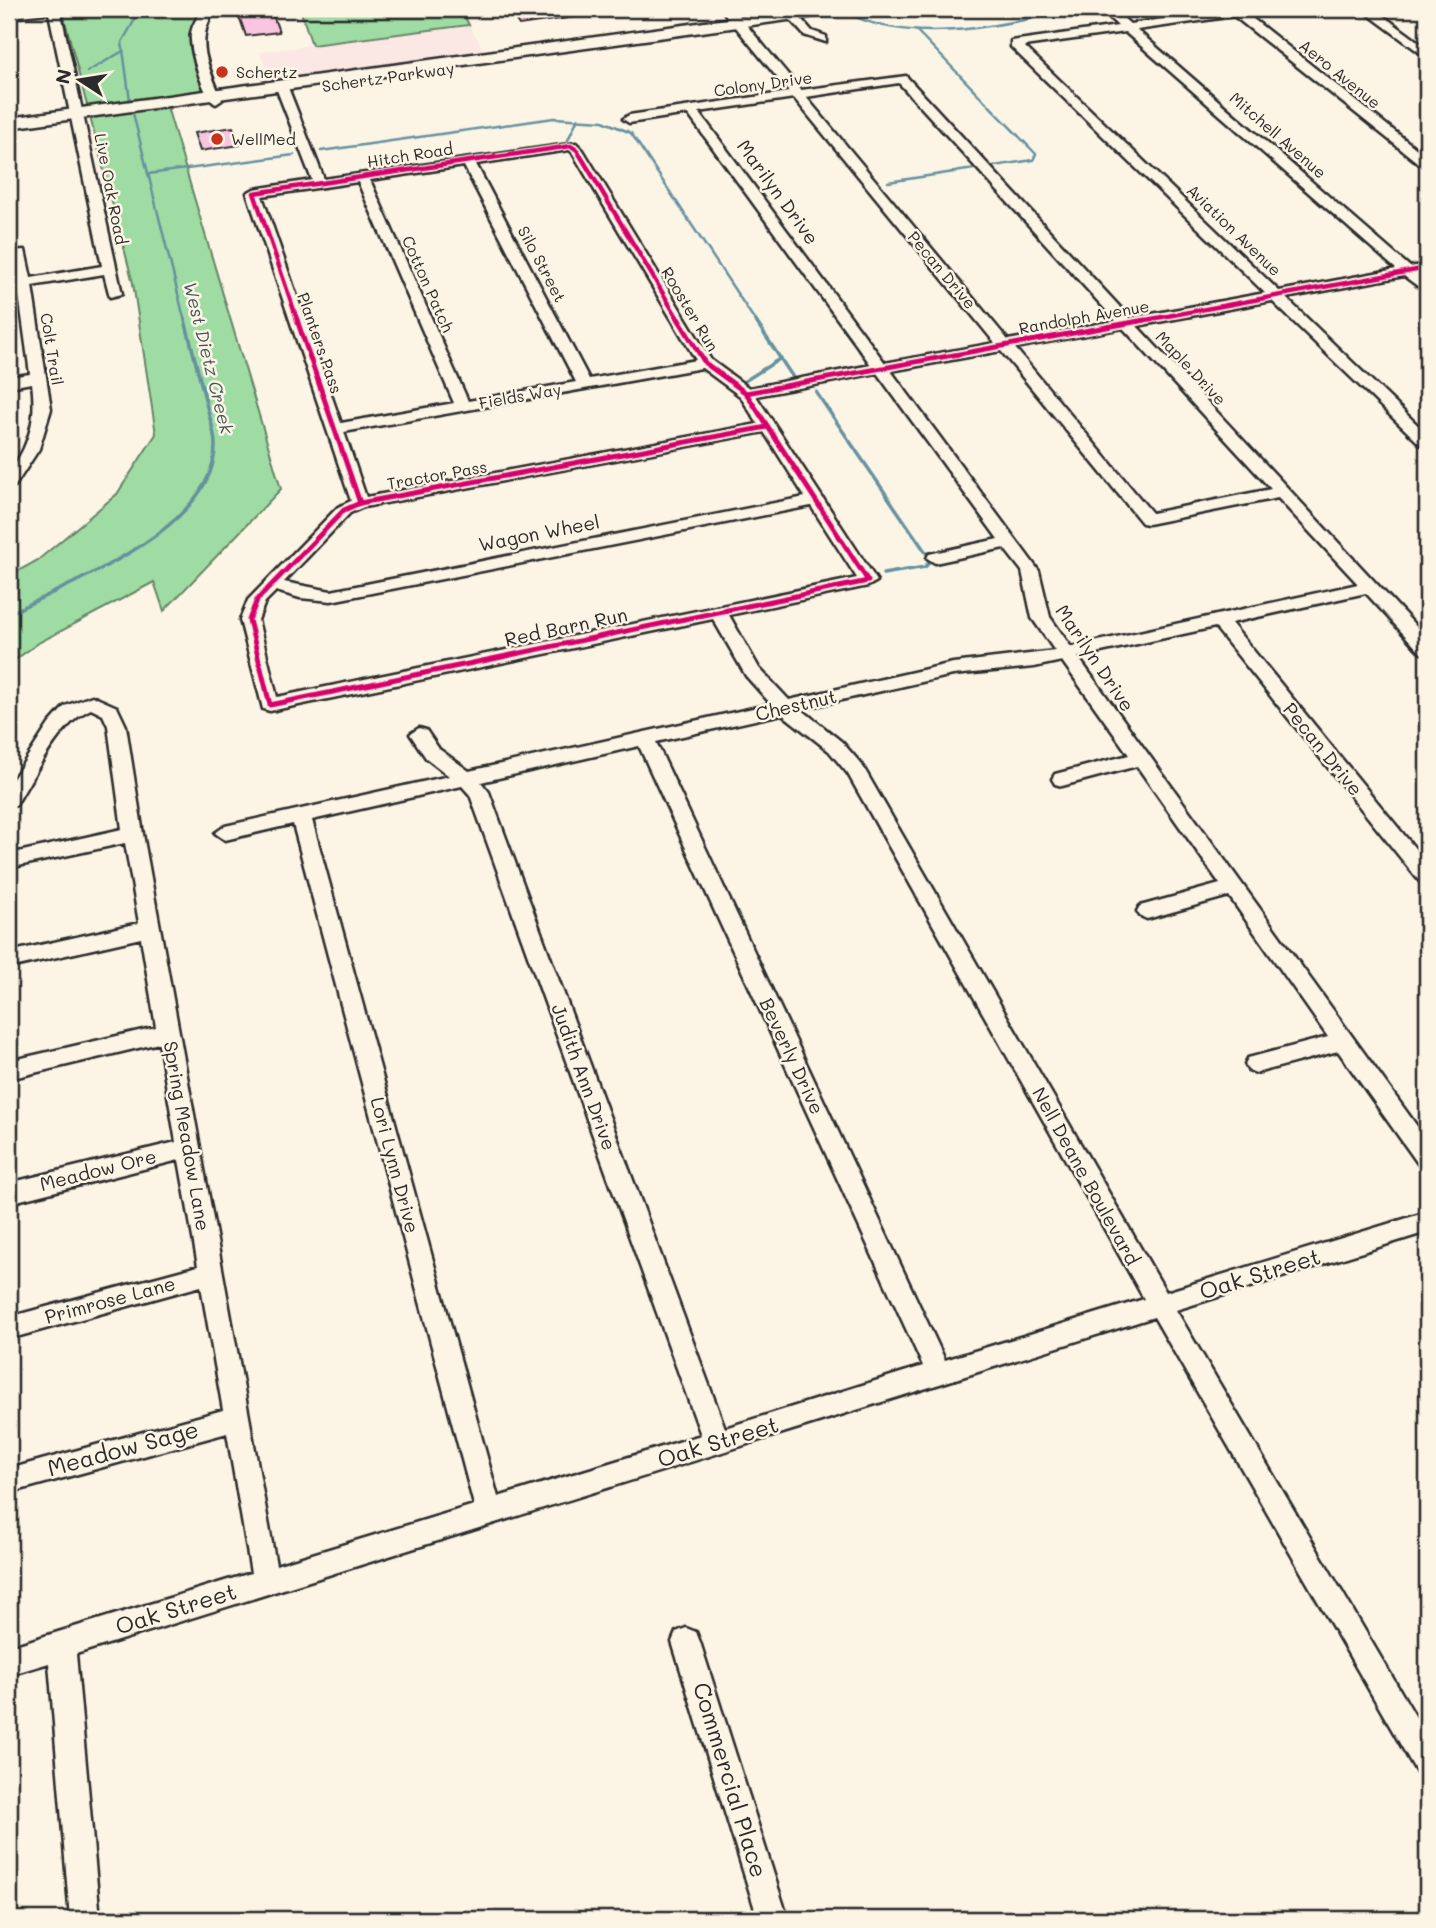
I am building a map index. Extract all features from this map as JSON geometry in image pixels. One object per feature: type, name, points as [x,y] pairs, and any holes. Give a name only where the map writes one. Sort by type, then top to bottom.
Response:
[{"type":"main road","name":"Schertz Parkway","points":[[9,123],[602,44],[684,31],[732,15],[791,14],[831,9]]},
{"type":"main road","name":"Schertz Parkway","points":[[9,130],[79,115]]},
{"type":"street","points":[[9,14],[53,9]]},
{"type":"street","name":"Live Oak Road","points":[[53,9],[79,115],[115,294]]},
{"type":"street","points":[[210,9],[198,21],[195,32],[215,97]]},
{"type":"street","name":"Mitchell Avenue","points":[[1106,9],[1427,289]]},
{"type":"street","points":[[1129,28],[1235,10],[1258,9]]},
{"type":"street","points":[[1367,9],[1427,54]]},
{"type":"street","name":"Aero Avenue","points":[[1235,10],[1427,163]]},
{"type":"street","points":[[791,14],[808,33],[822,39]]},
{"type":"street","name":"Pecan Drive","points":[[732,15],[1148,519],[1282,492]]},
{"type":"street","name":"Aviation Avenue","points":[[1129,28],[1015,44],[1427,442]]},
{"type":"street","name":"Colony Drive","points":[[629,120],[902,79]]},
{"type":"street","name":"Maple Drive","points":[[902,79],[1427,649]]},
{"type":"street","points":[[282,88],[319,182]]},
{"type":"street","name":"Marilyn Drive","points":[[692,111],[1030,571],[1041,618],[1427,1158]]},
{"type":"street","name":"Hitch Road","points":[[254,193],[571,146]]},
{"type":"street","name":"Rooster Run","points":[[571,146],[577,150],[705,363],[746,393],[867,581]]},
{"type":"street","name":"Silo Street","points":[[467,160],[585,385]]},
{"type":"street","name":"Cotton Patch","points":[[362,176],[463,406]]},
{"type":"street","name":"Planters Pass","points":[[254,193],[360,503]]},
{"type":"street","name":"Colt Trail","points":[[9,483],[29,456],[41,424],[43,409],[24,282],[14,254]]},
{"type":"street","name":"Randolph Avenue","points":[[746,393],[1427,268]]},
{"type":"street","points":[[24,282],[110,269]]},
{"type":"street","points":[[9,315],[29,312]]},
{"type":"street","name":"Fields Way","points":[[335,429],[705,363]]},
{"type":"street","points":[[9,382],[39,377]]},
{"type":"street","name":"Tractor Pass","points":[[270,705],[249,620],[257,600],[332,519],[360,503],[767,427]]},
{"type":"street","name":"Wagon Wheel","points":[[272,584],[300,593],[331,596],[815,500]]},
{"type":"street","points":[[935,558],[1009,542]]},
{"type":"street","name":"Red Barn Run","points":[[270,705],[867,581]]},
{"type":"street","name":"Chestnut","points":[[225,834],[953,668],[1021,664],[1369,586]]},
{"type":"street","name":"Nell Deane Boulevard","points":[[718,612],[749,669],[788,707],[841,750],[855,770],[948,928],[1158,1305],[1427,1763]]},
{"type":"street","name":"Pecan Drive","points":[[1219,620],[1427,877]]},
{"type":"street","name":"Spring Meadow Lane","points":[[9,800],[56,728],[72,710],[92,702],[110,711],[117,726],[133,834],[266,1582]]},
{"type":"street","name":"Judith Ann Drive","points":[[419,734],[427,750],[438,761],[466,779],[480,792],[717,1442]]},
{"type":"street","name":"Beverly Drive","points":[[646,740],[939,1373]]},
{"type":"street","points":[[1062,779],[1140,759]]},
{"type":"street","name":"Lori Lynn Drive","points":[[301,817],[489,1513]]},
{"type":"street","points":[[9,861],[133,834]]},
{"type":"street","points":[[1147,911],[1232,888]]},
{"type":"street","points":[[9,960],[151,928]]},
{"type":"street","points":[[9,1070],[169,1032]]},
{"type":"street","points":[[1256,1065],[1344,1041]]},
{"type":"street","name":"Meadow Ore","points":[[9,1193],[188,1148]]},
{"type":"street","name":"Oak Street","points":[[9,1661],[1427,1222]]},
{"type":"street","name":"Primrose Lane","points":[[9,1328],[211,1273]]},
{"type":"street","name":"Meadow Sage","points":[[9,1481],[237,1418]]},
{"type":"street","name":"Commercial Place","points":[[686,1642],[773,1919]]},
{"type":"street","points":[[61,1645],[85,1919]]},
{"type":"shaded area","points":[[469,25],[485,52],[270,81],[260,52]]},
{"type":"green space","points":[[62,9],[239,9],[197,14],[189,35],[205,90],[183,93],[168,110],[281,489],[164,611],[154,582],[40,642],[9,664],[9,576],[38,560],[117,494],[156,434],[133,283]]},
{"type":"green space","points":[[300,9],[461,9],[469,25],[312,45]]},
{"type":"building","points":[[509,9],[582,9],[583,16],[519,25]]},
{"type":"building","points":[[272,12],[279,32],[246,36],[239,16]]},
{"type":"building","name":"WellMed","points":[[233,127],[240,145],[200,151],[194,133]]},
{"type":"waterway","name":"West Dietz Creek","points":[[141,9],[122,42],[130,101],[148,174]]},
{"type":"waterway","points":[[845,12],[873,23],[932,31],[994,25],[1084,9]]},
{"type":"waterway","points":[[917,31],[1036,154],[1033,160],[988,167]]},
{"type":"waterway","points":[[87,72],[123,51]]},
{"type":"waterway","points":[[321,151],[554,118],[577,119]]},
{"type":"waterway","points":[[568,140],[577,119]]},
{"type":"waterway","points":[[577,119],[603,121],[631,133],[756,322]]},
{"type":"waterway","points":[[148,174],[294,155]]},
{"type":"waterway","points":[[888,182],[974,169]]},
{"type":"waterway","name":"West Dietz Creek","points":[[148,174],[185,322]]},
{"type":"waterway","name":"West Dietz Creek","points":[[9,614],[136,549],[167,527],[192,502],[209,475],[215,445],[214,434],[185,320]]},
{"type":"waterway","points":[[755,320],[780,358]]},
{"type":"waterway","points":[[740,384],[780,358]]},
{"type":"waterway","points":[[780,358],[794,379]]},
{"type":"waterway","points":[[816,392],[931,560],[925,567],[883,574]]},
{"type":"cycle path","points":[[360,503],[254,193],[571,146],[577,150],[705,363],[746,393],[868,581],[270,705],[249,620],[257,600],[344,510],[360,503],[767,427]]},
{"type":"cycle path","points":[[746,393],[1427,268]]},
{"type":"place","name":"Schertz","points":[[222,72]]},
{"type":"place","name":"WellMed","points":[[217,139]]}]
